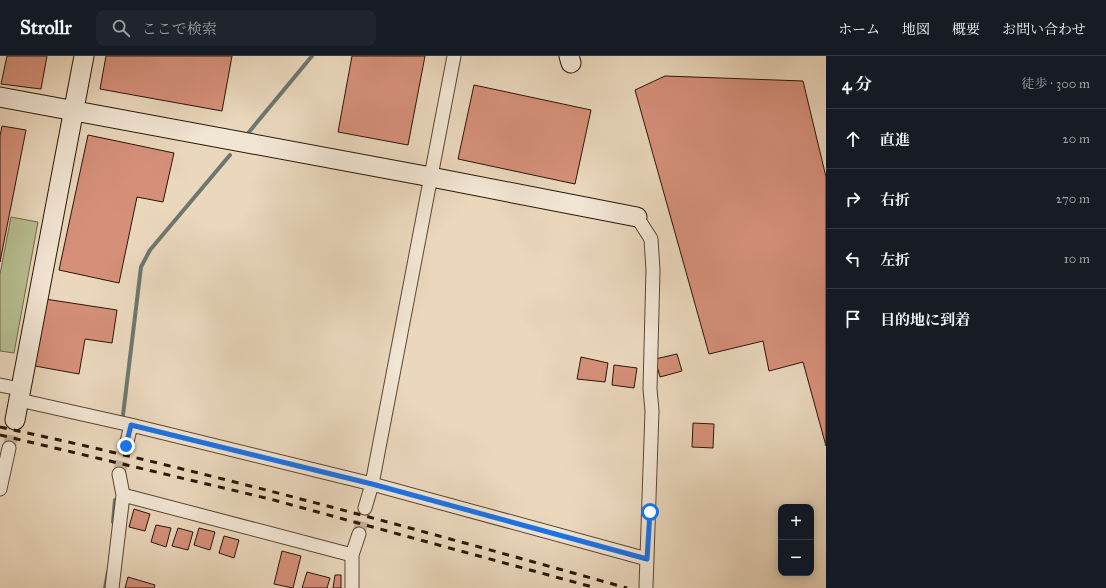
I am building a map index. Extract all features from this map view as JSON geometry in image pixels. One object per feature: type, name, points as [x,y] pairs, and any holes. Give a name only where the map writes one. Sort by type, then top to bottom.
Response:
[{"type":"street","points":[[15,420],[84,56]]},
{"type":"street","points":[[365,508],[372,484],[454,56]]},
{"type":"street","points":[[0,97],[74,112],[430,177],[637,218],[651,239],[653,270],[650,389],[652,410],[650,512],[646,586]]},
{"type":"street","points":[[0,385],[20,395],[131,425],[372,484],[647,559]]},
{"type":"street","points":[[126,446],[131,425]]},
{"type":"street","points":[[0,489],[9,448]]},
{"type":"street","points":[[112,588],[123,495],[119,474]]},
{"type":"street","points":[[123,495],[352,555]]},
{"type":"street","points":[[352,588],[352,555],[359,534]]},
{"type":"green space","points":[[11,217],[38,222],[14,353],[0,351],[0,274]]},
{"type":"building","points":[[7,56],[47,56],[41,89],[1,84]]},
{"type":"building","points":[[106,56],[232,56],[222,111],[100,89]]},
{"type":"building","points":[[352,56],[425,56],[408,145],[338,132]]},
{"type":"building","points":[[665,76],[803,81],[826,177],[826,446],[803,362],[769,371],[763,341],[709,354],[635,90]]},
{"type":"building","points":[[474,85],[591,110],[575,184],[458,159]]},
{"type":"building","points":[[2,126],[26,130],[0,262],[0,136]]},
{"type":"building","points":[[88,135],[174,153],[163,202],[137,197],[119,283],[59,270]]},
{"type":"building","points":[[45,299],[117,310],[112,343],[85,339],[79,374],[35,366]]},
{"type":"building","points":[[677,354],[682,371],[660,377],[655,359]]},
{"type":"building","points":[[581,357],[608,363],[605,382],[577,379]]},
{"type":"building","points":[[614,365],[637,368],[634,388],[612,385]]},
{"type":"building","points":[[693,423],[714,424],[713,448],[692,447]]},
{"type":"building","points":[[134,509],[150,514],[145,531],[129,527]]},
{"type":"building","points":[[156,525],[171,528],[166,547],[151,542]]},
{"type":"building","points":[[178,528],[193,532],[188,550],[172,546]]},
{"type":"building","points":[[199,528],[215,532],[210,550],[194,545]]},
{"type":"building","points":[[224,536],[239,540],[234,558],[219,553]]},
{"type":"building","points":[[282,551],[301,556],[293,588],[274,584]]},
{"type":"building","points":[[307,572],[330,578],[327,588],[302,588]]},
{"type":"building","points":[[335,575],[341,575],[341,588],[333,588]]},
{"type":"building","points":[[128,577],[155,585],[154,588],[125,588]]},
{"type":"waterway","points":[[249,132],[312,56]]},
{"type":"waterway","points":[[123,415],[141,267],[150,250],[230,155]]},
{"type":"waterway","points":[[113,522],[115,500]]},
{"type":"waterway","points":[[105,588],[108,572]]},
{"type":"tunnel","points":[[9,448],[15,420]]},
{"type":"tunnel","points":[[119,474],[126,446]]},
{"type":"tunnel","points":[[359,534],[365,508]]},
{"type":"railway","points":[[0,427],[79,444],[236,482],[393,523],[627,588]]},
{"type":"railway","points":[[0,435],[270,499],[596,588]]},
{"type":"route","points":[[126,446],[131,425],[372,484],[647,559],[650,512]]}]
